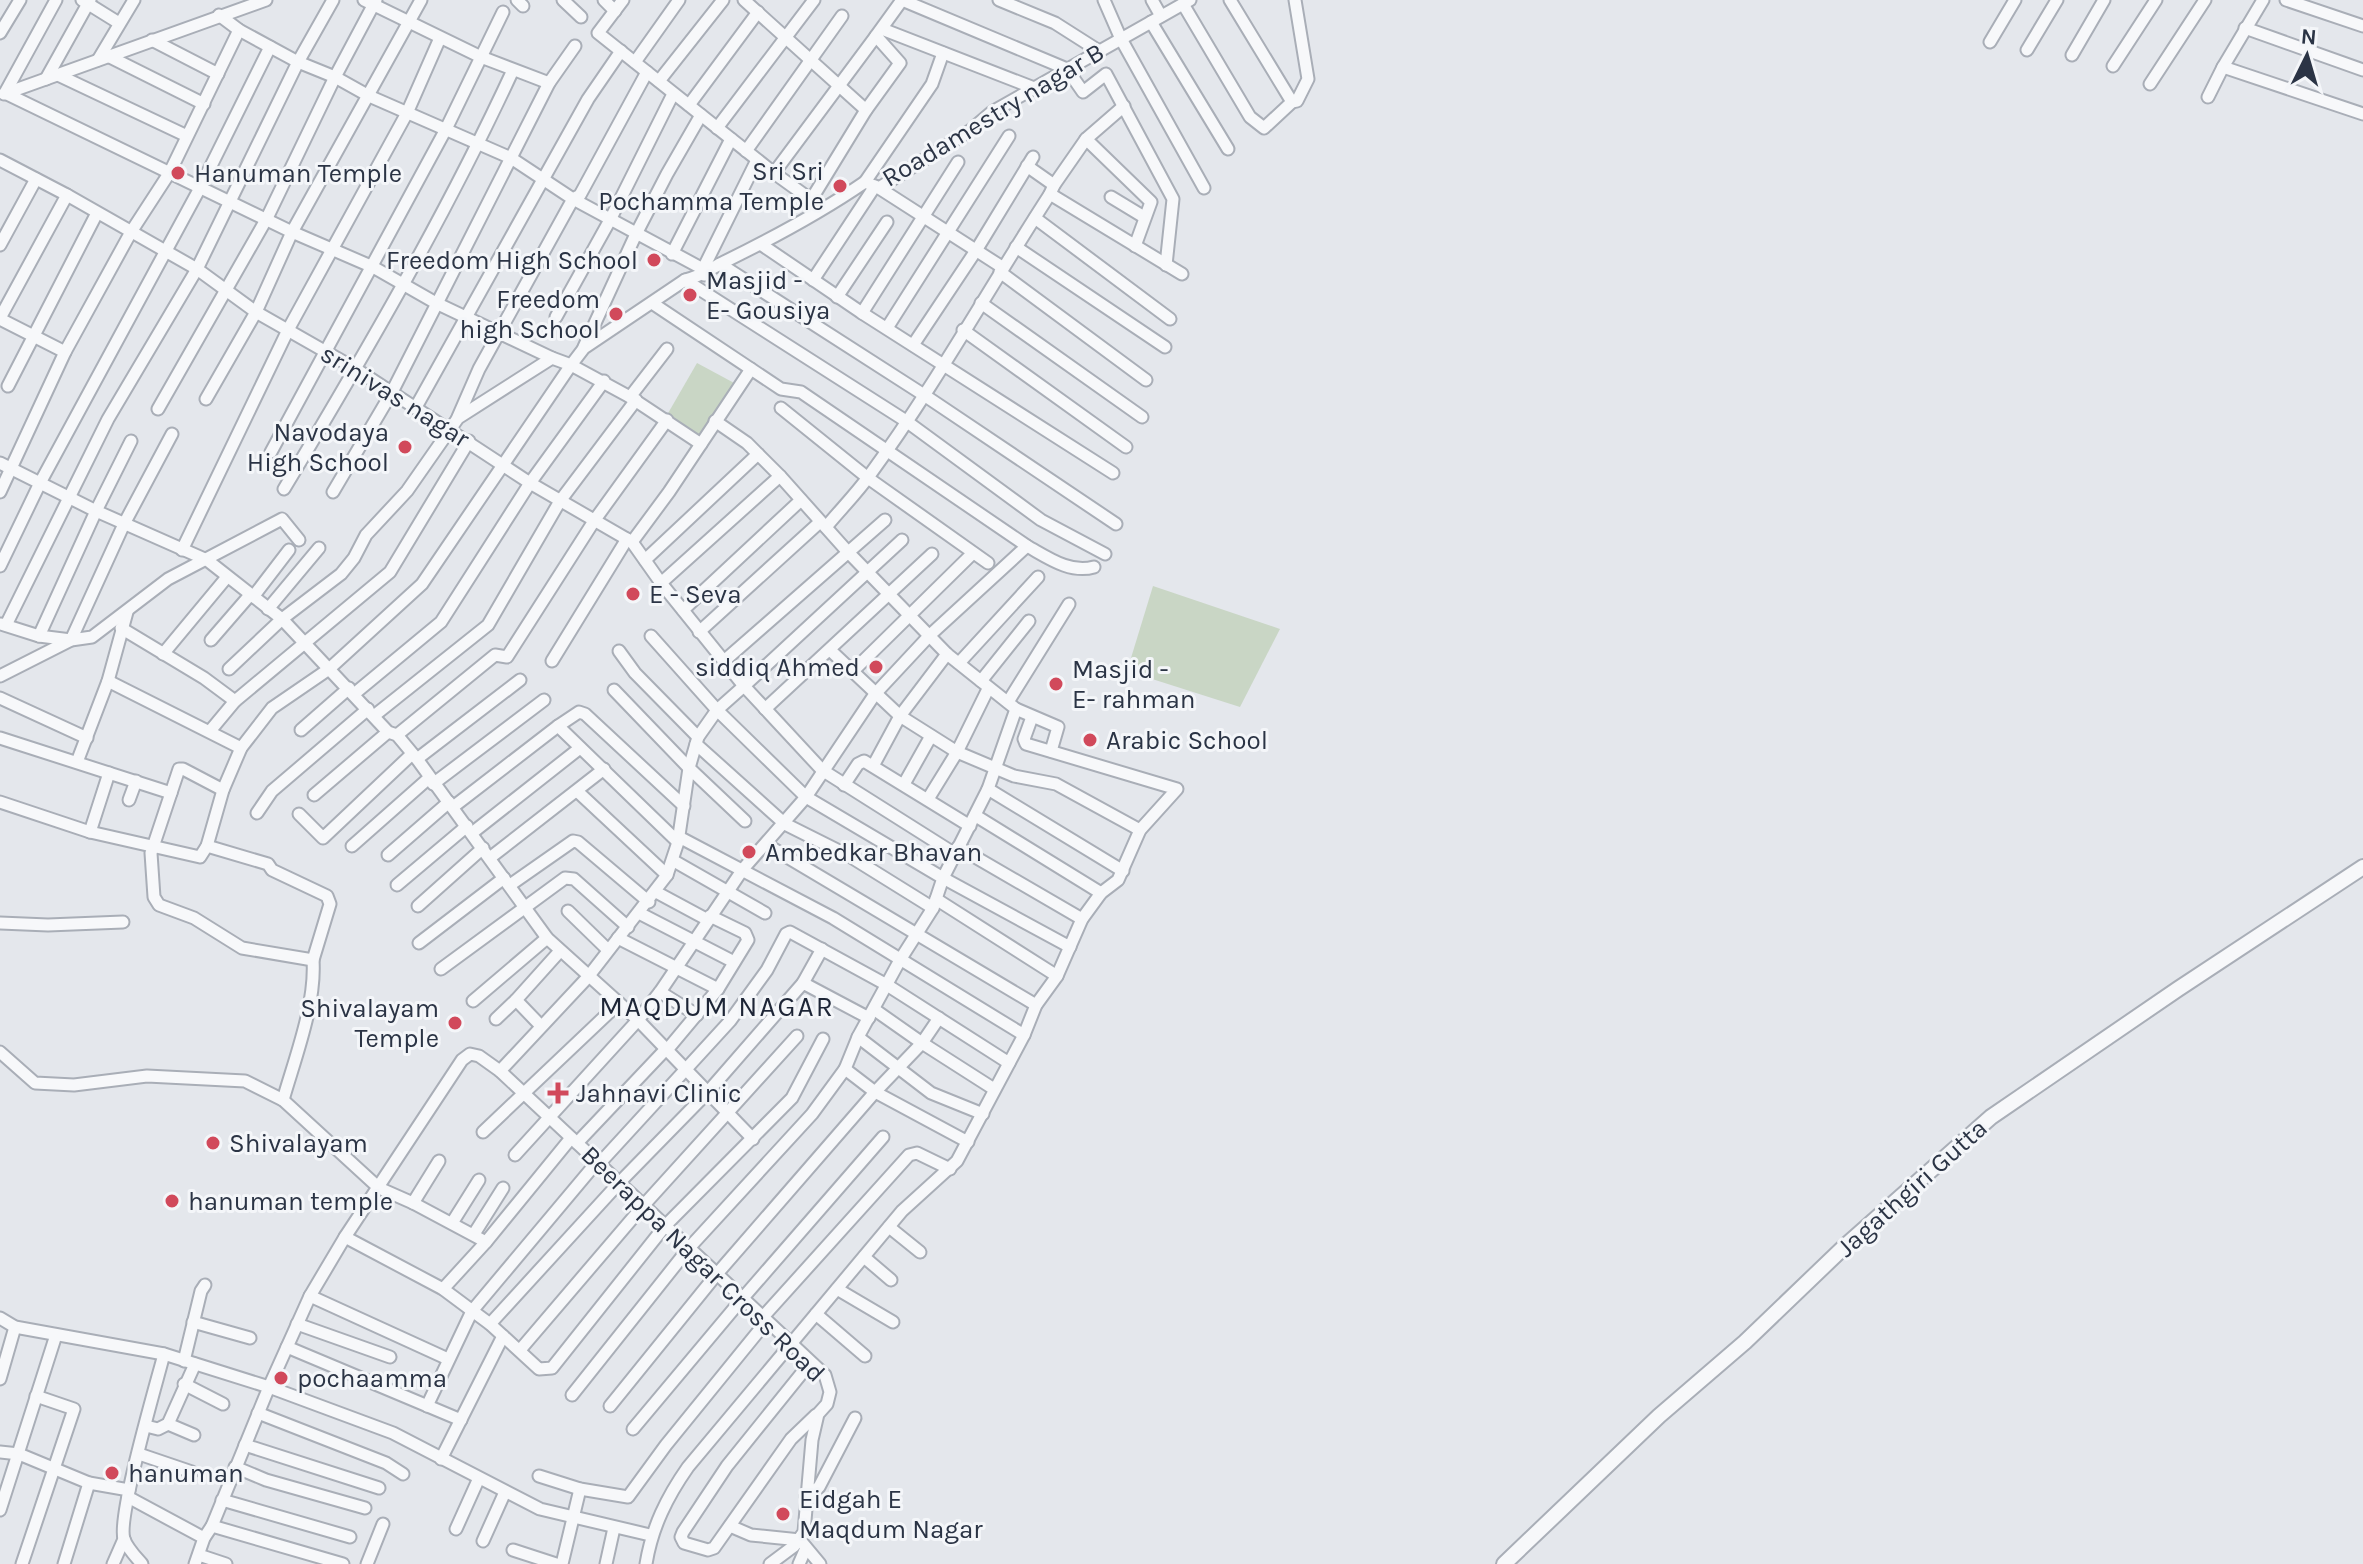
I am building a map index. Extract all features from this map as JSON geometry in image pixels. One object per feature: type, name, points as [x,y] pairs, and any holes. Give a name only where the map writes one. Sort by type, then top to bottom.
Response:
[{"type":"street","points":[[0,33],[20,0]]},
{"type":"street","points":[[3,94],[56,0]]},
{"type":"street","points":[[103,58],[134,0]]},
{"type":"street","points":[[3,94],[266,0]]},
{"type":"street","points":[[299,540],[282,519],[168,579],[92,637],[71,640],[39,636],[3,624],[108,419],[197,269],[298,62],[333,0]]},
{"type":"street","points":[[206,399],[256,312],[292,232],[421,0]]},
{"type":"street","points":[[563,0],[581,17]]},
{"type":"street","points":[[604,0],[615,11]]},
{"type":"street","points":[[623,0],[598,33],[824,210]]},
{"type":"street","points":[[635,62],[679,0]]},
{"type":"street","points":[[659,81],[723,0]]},
{"type":"street","points":[[744,0],[866,110]]},
{"type":"street","points":[[717,128],[814,0]]},
{"type":"street","points":[[774,173],[902,0],[1067,69],[1083,92],[1106,74],[1173,199],[1166,265]]},
{"type":"street","points":[[999,0],[1055,23],[1099,51]]},
{"type":"street","points":[[1104,0],[1121,39],[1204,188]]},
{"type":"street","points":[[1152,0],[1156,19],[1228,149]]},
{"type":"street","points":[[1230,0],[1292,102]]},
{"type":"street","points":[[1186,2],[1250,117],[1264,128],[1297,101],[1308,79],[1295,0]]},
{"type":"street","points":[[1990,42],[2015,0]]},
{"type":"street","points":[[2027,50],[2057,0]]},
{"type":"street","points":[[2072,55],[2104,0]]},
{"type":"street","points":[[2113,66],[2156,0]]},
{"type":"street","points":[[2150,84],[2205,0]]},
{"type":"street","points":[[2208,97],[2263,0]]},
{"type":"street","points":[[2286,0],[2363,26]]},
{"type":"street","points":[[46,79],[87,1],[119,23]]},
{"type":"street","points":[[158,409],[267,218],[372,1],[481,57],[549,83]]},
{"type":"street","name":"Roadamestry nagar B","points":[[207,846],[223,790],[241,748],[272,708],[329,669],[422,584],[584,348],[685,280],[762,245],[873,186],[971,130],[992,112],[1186,2]]},
{"type":"street","points":[[271,452],[446,129],[503,12]]},
{"type":"street","points":[[689,105],[758,12]]},
{"type":"street","points":[[219,15],[239,30],[298,62],[511,158],[542,181],[703,272],[757,160]]},
{"type":"street","points":[[746,151],[842,16]]},
{"type":"street","points":[[2245,28],[2363,70]]},
{"type":"street","points":[[0,492],[65,352],[131,232],[170,172],[239,30]]},
{"type":"street","points":[[879,33],[943,53],[1034,88]]},
{"type":"street","points":[[811,200],[866,110],[900,63],[879,33]]},
{"type":"street","points":[[182,550],[289,328],[407,113],[440,38]]},
{"type":"street","points":[[152,40],[218,74]]},
{"type":"street","points":[[333,492],[392,392],[549,83],[575,46]]},
{"type":"street","points":[[0,566],[40,483],[201,186],[270,47]]},
{"type":"street","points":[[416,407],[588,99],[621,51]]},
{"type":"street","points":[[813,280],[873,186],[932,84],[943,53]]},
{"type":"street","points":[[103,58],[204,104]]},
{"type":"street","points":[[2223,67],[2363,114]]},
{"type":"street","points":[[284,489],[403,286],[479,143],[513,70]]},
{"type":"street","points":[[458,418],[479,369],[647,72]]},
{"type":"street","points":[[58,75],[187,136]]},
{"type":"street","points":[[3,94],[292,232],[373,267],[436,303],[604,381],[701,444]]},
{"type":"street","points":[[556,317],[610,220],[673,94]]},
{"type":"street","points":[[699,632],[823,525],[868,478],[1086,139],[1124,106]]},
{"type":"street","points":[[584,348],[636,234],[701,115]]},
{"type":"street","points":[[887,328],[1009,136]]},
{"type":"street","points":[[672,254],[731,139]]},
{"type":"street","points":[[1086,139],[1151,202],[1135,246]]},
{"type":"street","name":"srinivas nagar","points":[[0,161],[197,269],[256,312],[289,328],[530,483],[629,540],[744,686],[822,770],[1082,919]]},
{"type":"street","points":[[913,345],[977,249],[1030,161],[1052,190],[1182,274]]},
{"type":"street","points":[[862,313],[926,217],[958,162]]},
{"type":"street","points":[[0,245],[36,179]]},
{"type":"street","points":[[873,186],[977,249],[1146,380]]},
{"type":"street","points":[[65,352],[0,319],[67,195]]},
{"type":"street","points":[[1111,197],[1144,217]]},
{"type":"street","points":[[8,386],[97,213]]},
{"type":"street","points":[[1035,218],[1170,319]]},
{"type":"street","points":[[837,297],[887,222]]},
{"type":"street","points":[[762,245],[837,297],[1113,473]]},
{"type":"street","points":[[1016,247],[1165,347]]},
{"type":"street","points":[[720,264],[924,395],[1116,524]]},
{"type":"street","points":[[685,280],[906,421],[1041,520],[1105,554]]},
{"type":"street","points":[[652,303],[781,389],[801,392],[1027,546],[1059,563],[1083,570],[1094,567]]},
{"type":"street","points":[[981,303],[1142,417]]},
{"type":"street","points":[[963,330],[1126,447]]},
{"type":"street","points":[[257,813],[272,791],[488,625],[560,501],[667,349]]},
{"type":"street","points":[[229,669],[282,619],[341,574],[366,535],[407,491],[448,428],[458,418],[552,358]]},
{"type":"street","points":[[552,661],[629,540],[701,444],[751,369]]},
{"type":"street","points":[[301,730],[441,622],[530,483],[604,381]]},
{"type":"street","points":[[781,408],[868,478],[988,563]]},
{"type":"street","points":[[314,795],[495,655],[507,657],[594,521],[667,420]]},
{"type":"street","points":[[715,421],[747,443],[780,476],[847,551],[947,654],[1012,705],[1058,727],[1051,751]]},
{"type":"street","points":[[0,676],[71,640],[124,524],[172,434]]},
{"type":"street","points":[[39,636],[131,441]]},
{"type":"street","points":[[210,731],[235,701],[390,572],[469,441]]},
{"type":"street","points":[[645,560],[758,454]]},
{"type":"street","points":[[0,463],[96,511],[207,560],[282,619],[414,756],[547,938],[638,1020],[753,1139]]},
{"type":"street","points":[[661,583],[780,476]]},
{"type":"street","points":[[683,610],[801,500]]},
{"type":"street","points":[[724,661],[885,520]]},
{"type":"street","points":[[226,1564],[197,1560],[204,1538],[212,1526],[310,1296],[345,1237],[462,1060],[470,1054],[479,1056],[500,1071],[588,977],[652,897],[674,861],[689,768],[697,740],[717,710],[902,540]]},
{"type":"street","points":[[515,1155],[660,992],[743,869],[806,797],[875,694],[930,635],[1027,546]]},
{"type":"street","points":[[268,609],[319,548]]},
{"type":"street","points":[[211,640],[289,550]]},
{"type":"street","points":[[853,671],[973,553]]},
{"type":"street","points":[[765,709],[932,554]]},
{"type":"street","points":[[163,654],[227,577]]},
{"type":"street","points":[[959,663],[1038,577]]},
{"type":"street","points":[[572,1395],[689,1248],[812,1114],[845,1069],[858,1037],[934,904],[943,878],[988,789],[1012,705],[1069,604]]},
{"type":"street","points":[[77,762],[108,681],[127,612]]},
{"type":"street","points":[[928,799],[957,752],[985,685],[1029,621]]},
{"type":"street","points":[[121,628],[204,678],[235,701]]},
{"type":"street","points":[[651,636],[717,710],[806,797],[943,878],[1070,947]]},
{"type":"street","points":[[830,650],[900,716],[957,752],[993,769],[1056,784],[1140,830]]},
{"type":"street","points":[[619,651],[635,673],[697,740],[785,824],[851,857],[1057,976]]},
{"type":"street","points":[[873,766],[900,716],[947,654]]},
{"type":"street","points":[[299,814],[323,838],[414,756],[520,680]]},
{"type":"street","points":[[108,681],[241,748]]},
{"type":"street","points":[[614,690],[745,821]]},
{"type":"street","points":[[0,698],[87,738]]},
{"type":"street","points":[[352,846],[431,781],[544,700]]},
{"type":"street","points":[[388,855],[579,712],[585,714],[684,806]]},
{"type":"street","points":[[646,1564],[650,1535],[670,1493],[688,1467],[902,1211],[950,1169],[983,1114],[1036,1005],[1057,976],[1082,919],[1101,893],[1113,885],[1123,871],[1140,830],[1177,789],[1024,742],[1032,717]]},
{"type":"street","points":[[558,726],[678,839],[743,869],[833,918],[1024,1035]]},
{"type":"street","points":[[904,784],[931,736]]},
{"type":"street","points":[[0,738],[171,793]]},
{"type":"street","points":[[397,885],[580,748]]},
{"type":"street","points":[[844,785],[861,761],[873,766],[1101,893]]},
{"type":"street","points":[[223,790],[179,769],[151,853],[154,897],[159,905],[194,918],[242,948],[313,960]]},
{"type":"street","points":[[418,906],[604,769]]},
{"type":"street","points":[[90,832],[109,773]]},
{"type":"street","points":[[129,800],[136,781]]},
{"type":"street","points":[[988,789],[1123,871]]},
{"type":"street","points":[[577,791],[667,875]]},
{"type":"street","points":[[0,802],[90,832],[200,857],[207,846],[268,864],[272,870],[327,896],[330,904],[313,960],[314,974],[302,1035],[283,1100]]},
{"type":"street","points":[[419,943],[573,841],[652,897],[709,918],[747,936],[748,940],[718,989],[697,1015],[574,1140],[443,1289]]},
{"type":"street","points":[[767,845],[1036,1005]]},
{"type":"street","points":[[674,861],[765,913]]},
{"type":"street","name":"Jagathgiri Gutta","points":[[1504,1564],[1659,1416],[1745,1342],[1844,1247],[1991,1117],[2363,867]]},
{"type":"street","points":[[441,969],[565,878],[589,891],[628,927]]},
{"type":"street","points":[[568,911],[608,950]]},
{"type":"street","points":[[639,913],[734,962]]},
{"type":"street","points":[[0,923],[123,922]]},
{"type":"street","points":[[427,1406],[472,1311],[598,1163],[730,1021],[767,970],[786,934],[795,933],[887,985],[1009,1063]]},
{"type":"street","points":[[473,1001],[547,938]]},
{"type":"street","points":[[618,938],[718,989]]},
{"type":"street","points":[[490,1324],[619,1183],[707,1093],[803,983],[822,949]]},
{"type":"street","points":[[496,1019],[560,951]]},
{"type":"street","points":[[803,983],[872,1014],[994,1089]]},
{"type":"street","points":[[660,992],[697,1015]]},
{"type":"street","points":[[516,1000],[541,1026]]},
{"type":"street","points":[[483,1132],[619,1003]]},
{"type":"street","points":[[610,1406],[716,1275],[875,1092],[922,1043],[939,1018]]},
{"type":"street","points":[[520,1350],[643,1206],[797,1036]]},
{"type":"street","points":[[858,1037],[931,1093],[983,1114]]},
{"type":"street","points":[[345,1237],[443,1289],[490,1324],[539,1369],[546,1371],[552,1368],[665,1226],[792,1098],[823,1039]]},
{"type":"street","points":[[0,1052],[35,1083],[74,1085],[147,1076],[245,1081],[283,1100],[379,1188],[486,1242]]},
{"type":"street","points":[[845,1069],[875,1092],[968,1142]]},
{"type":"street","name":"Beerappa Nagar Cross Road","points":[[500,1071],[825,1375],[829,1383],[827,1404],[818,1414],[809,1458],[806,1521],[799,1564]]},
{"type":"street","points":[[633,1429],[883,1137]]},
{"type":"street","points":[[539,1476],[580,1489],[628,1497],[764,1320],[909,1155],[917,1153],[950,1169]]},
{"type":"street","points":[[413,1203],[439,1161]]},
{"type":"street","points":[[452,1223],[479,1180]]},
{"type":"street","points":[[474,1234],[503,1188]]},
{"type":"street","points":[[889,1227],[920,1252]]},
{"type":"street","points":[[864,1257],[891,1280]]},
{"type":"street","points":[[146,1426],[158,1429],[168,1424],[184,1384],[193,1322],[205,1285]]},
{"type":"street","points":[[837,1289],[893,1322]]},
{"type":"street","points":[[310,1296],[448,1359]]},
{"type":"street","points":[[816,1314],[865,1356]]},
{"type":"street","points":[[0,1318],[15,1327],[164,1354],[269,1387],[393,1433],[540,1509],[650,1535]]},
{"type":"street","points":[[193,1322],[250,1338]]},
{"type":"street","points":[[297,1324],[390,1357]]},
{"type":"street","points":[[0,1379],[15,1327]]},
{"type":"street","points":[[0,1510],[56,1335]]},
{"type":"street","points":[[441,1459],[503,1336]]},
{"type":"street","points":[[287,1347],[461,1420]]},
{"type":"street","points":[[113,1564],[124,1539],[128,1494],[164,1354]]},
{"type":"street","points":[[810,1363],[727,1466],[681,1537],[684,1543],[708,1550],[714,1548],[791,1439],[818,1414]]},
{"type":"street","points":[[184,1384],[223,1404]]},
{"type":"street","points":[[22,1564],[74,1409],[36,1396]]},
{"type":"street","points":[[258,1413],[386,1463],[403,1474]]},
{"type":"street","points":[[806,1496],[819,1487],[855,1418]]},
{"type":"street","points":[[168,1424],[194,1435]]},
{"type":"street","points":[[245,1445],[379,1488]]},
{"type":"street","points":[[0,1452],[19,1454],[89,1483],[128,1494],[204,1538]]},
{"type":"street","points":[[139,1454],[192,1472]]},
{"type":"street","points":[[235,1467],[266,1480],[365,1508]]},
{"type":"street","points":[[456,1529],[479,1478]]},
{"type":"street","points":[[64,1564],[89,1483]]},
{"type":"street","points":[[562,1564],[580,1489]]},
{"type":"street","points":[[483,1541],[505,1492]]},
{"type":"street","points":[[222,1500],[350,1537]]},
{"type":"street","points":[[367,1564],[383,1524]]},
{"type":"street","points":[[212,1526],[343,1564]]},
{"type":"street","points":[[730,1526],[751,1535],[803,1544],[820,1564]]},
{"type":"street","points":[[606,1564],[614,1528]]},
{"type":"street","points":[[124,1539],[142,1564]]},
{"type":"street","points":[[770,1564],[803,1544]]},
{"type":"street","points":[[513,1550],[556,1564]]},
{"type":"green space","points":[[697,363],[736,384],[700,439],[667,415]]},
{"type":"green space","points":[[1153,586],[1280,629],[1240,707],[1127,671]]},
{"type":"place","name":"Hanuman Temple","points":[[178,173]]},
{"type":"place","name":"Sri Sri Pochamma Temple","points":[[840,186]]},
{"type":"place","name":"Freedom High School","points":[[654,260]]},
{"type":"place","name":"Masjid - E- Gousiya","points":[[690,295]]},
{"type":"place","name":"Freedom high School","points":[[616,314]]},
{"type":"place","name":"Navodaya High School","points":[[405,447]]},
{"type":"place","name":"E - Seva","points":[[633,594]]},
{"type":"place","name":"siddiq Ahmed","points":[[876,667]]},
{"type":"place","name":"Masjid - E- rahman","points":[[1056,684]]},
{"type":"place","name":"Arabic School","points":[[1090,740]]},
{"type":"place","name":"Ambedkar Bhavan","points":[[749,852]]},
{"type":"place","name":"Shivalayam Temple","points":[[455,1023]]},
{"type":"place","name":"Jahnavi Clinic","points":[[558,1093]]},
{"type":"place","name":"Shivalayam","points":[[213,1143]]},
{"type":"place","name":"hanuman temple","points":[[172,1201]]},
{"type":"place","name":"pochaamma","points":[[281,1378]]},
{"type":"place","name":"hanuman","points":[[112,1473]]},
{"type":"place","name":"Eidgah E Maqdum Nagar","points":[[783,1514]]},
{"type":"district","name":"MAQDUM NAGAR","points":[[717,1006]]}]
